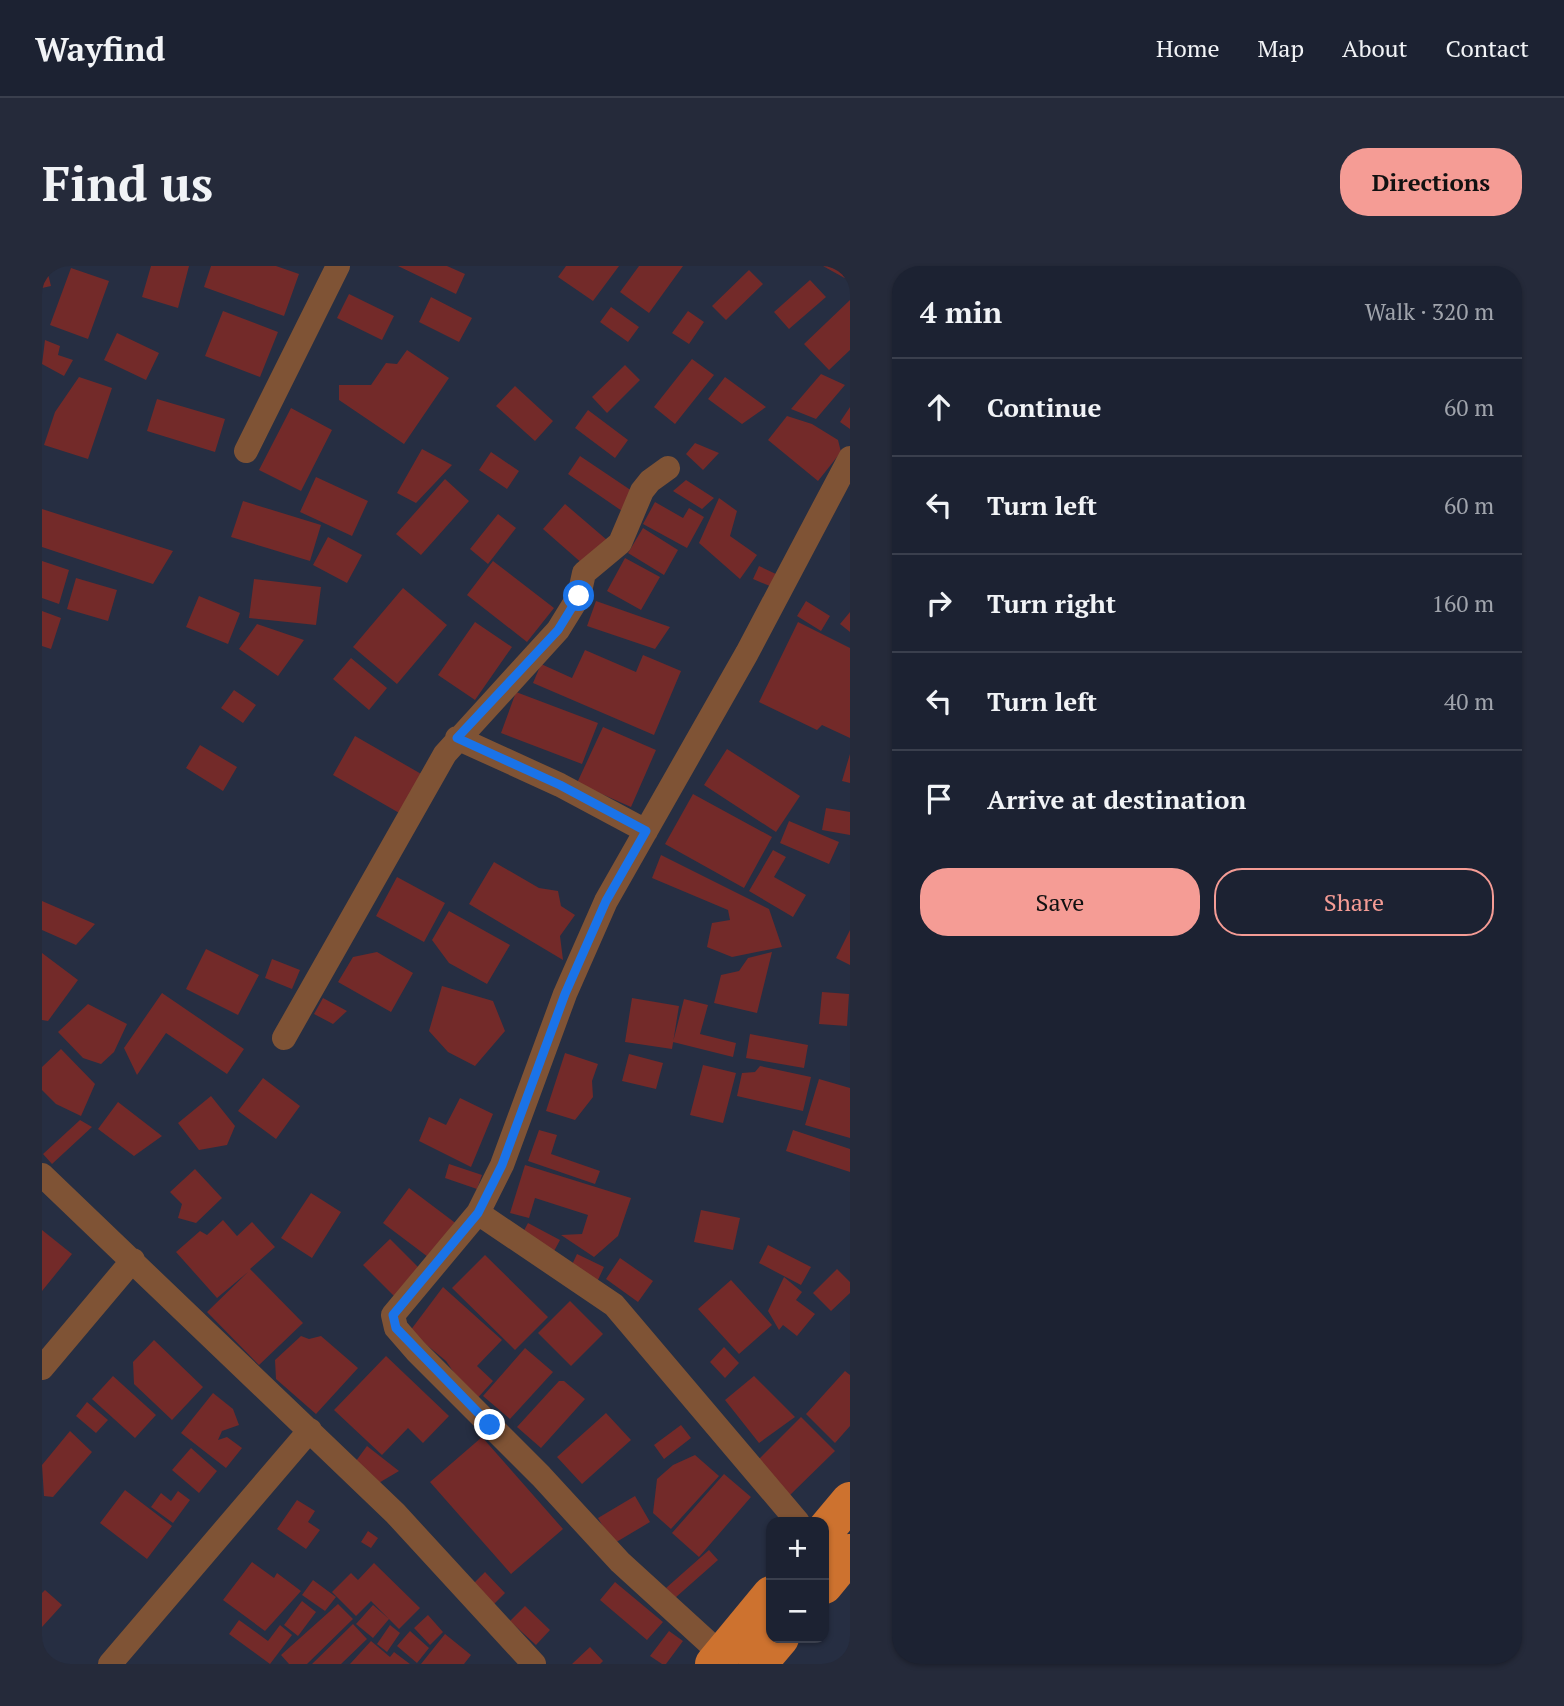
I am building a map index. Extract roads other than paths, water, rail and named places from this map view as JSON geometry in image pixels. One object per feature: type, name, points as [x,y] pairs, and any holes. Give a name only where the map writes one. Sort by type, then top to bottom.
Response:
[{"type":"main road","points":[[829,1526],[850,1501]]},
{"type":"main road","points":[[828,1580],[850,1553]]},
{"type":"main road","points":[[718,1659],[766,1601]]},
{"type":"main road","points":[[758,1664],[776,1643]]},
{"type":"street","points":[[246,451],[338,266]]},
{"type":"street","points":[[718,1659],[620,1562],[396,1328],[393,1315],[422,1284],[478,1213],[502,1165],[565,994],[606,901],[747,653],[850,458]]},
{"type":"street","points":[[284,1038],[419,798],[457,738],[558,630],[579,596],[584,573],[620,543],[642,491],[650,481],[668,468]]},
{"type":"street","points":[[457,738],[560,785],[646,831]]},
{"type":"street","points":[[42,1175],[395,1513],[534,1664]]},
{"type":"street","points":[[478,1213],[614,1305],[794,1517]]},
{"type":"street","points":[[42,1368],[133,1260]]},
{"type":"street","points":[[110,1664],[195,1566],[260,1484],[310,1430]]}]
